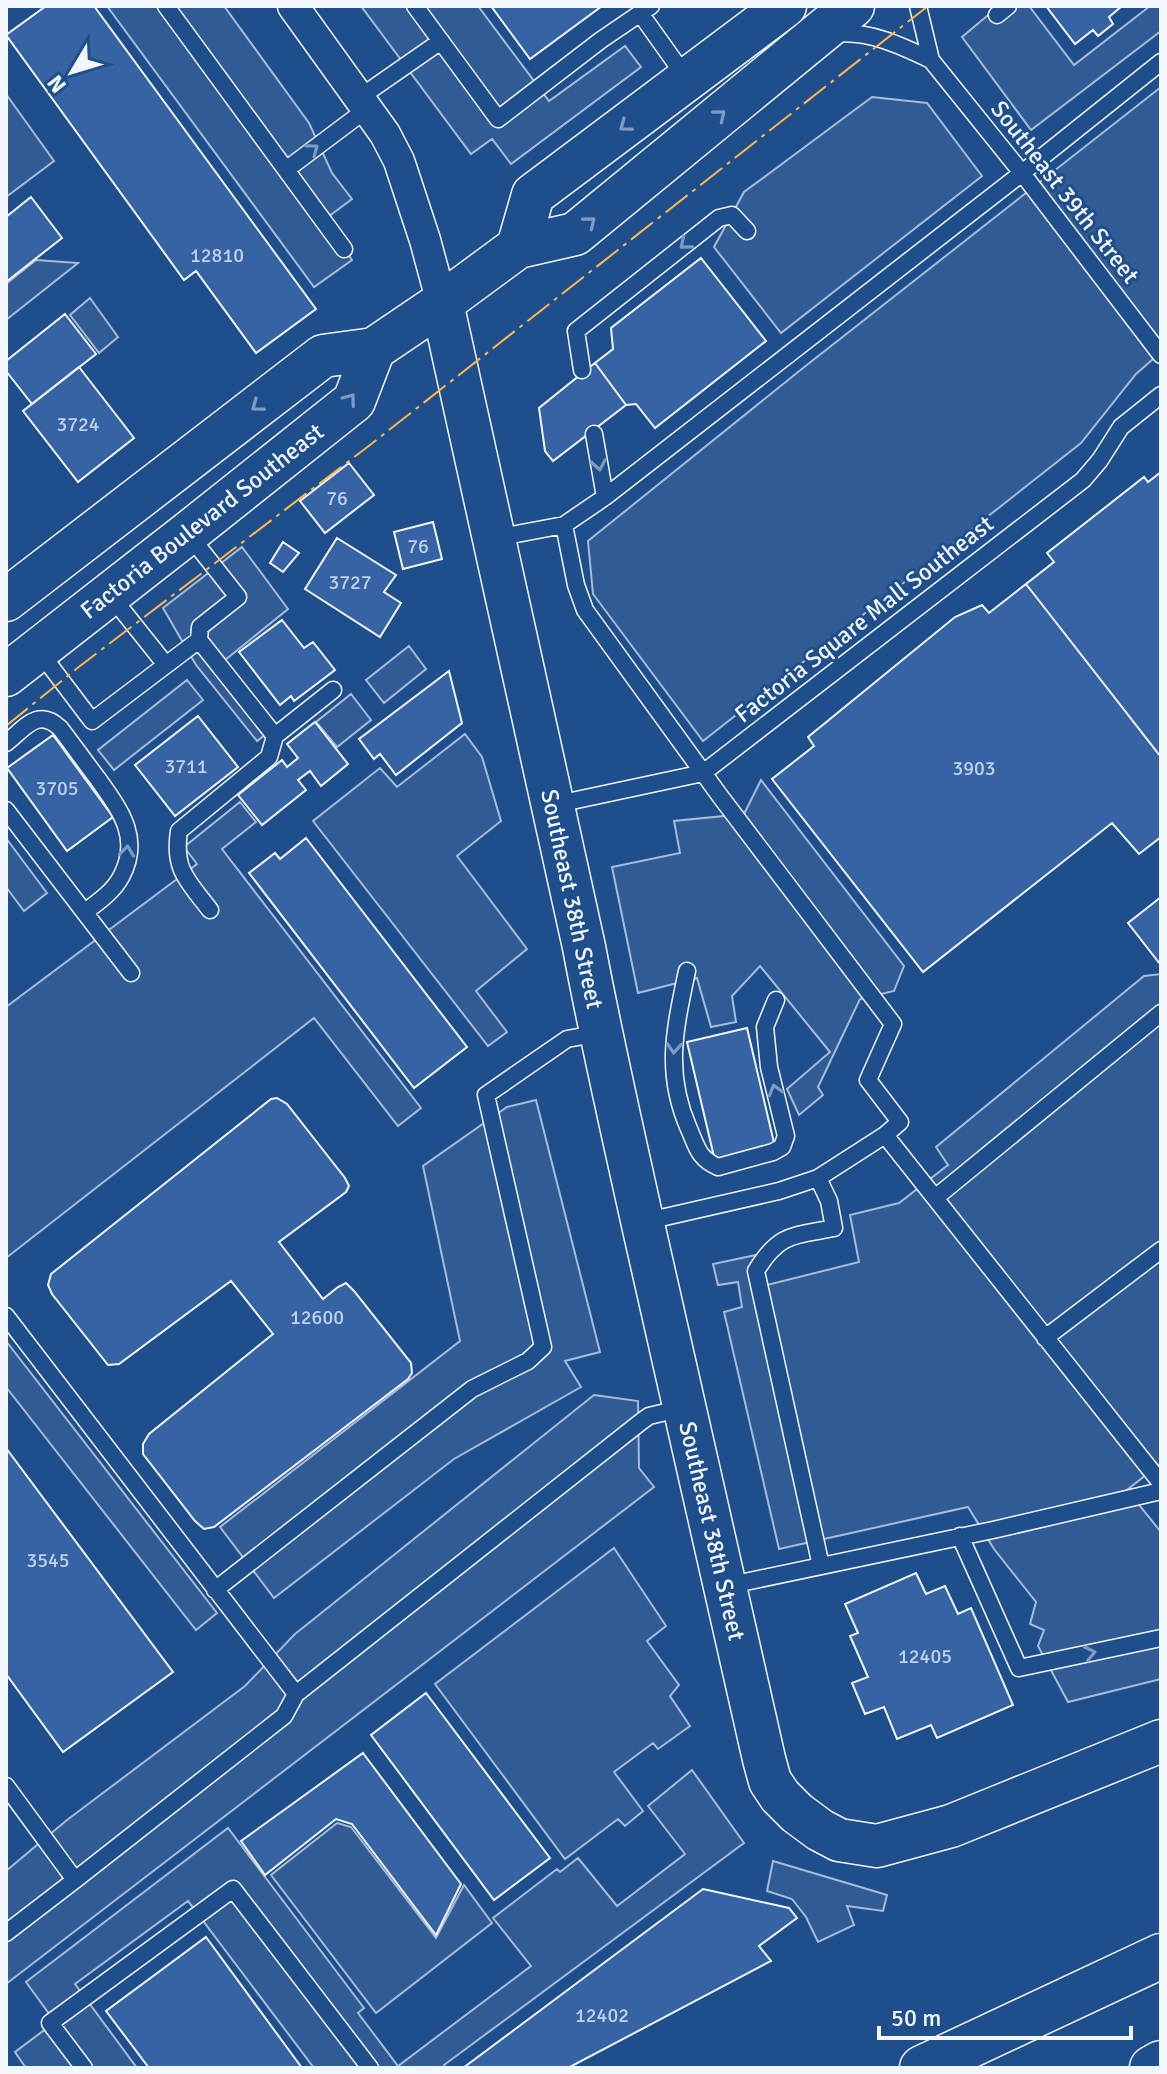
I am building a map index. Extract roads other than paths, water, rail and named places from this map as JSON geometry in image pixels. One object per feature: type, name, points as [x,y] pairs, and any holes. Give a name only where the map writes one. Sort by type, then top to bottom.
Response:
[{"type":"highway","points":[[927,2065],[1161,1956]]},
{"type":"highway","points":[[1152,2068],[1161,2063]]},
{"type":"street","name":"Southeast 38th Street","points":[[293,6],[385,134],[399,161],[442,303],[584,947],[600,1033],[770,1781],[797,1813],[820,1830],[839,1840],[877,1846],[951,1826],[1161,1741]]},
{"type":"street","points":[[518,247],[533,195],[785,6]]},
{"type":"street","points":[[6,600],[41,559],[323,356],[374,349],[518,247],[575,234],[853,6]]},
{"type":"street","name":"Factoria Boulevard Southeast","points":[[6,675],[354,401],[374,349]]},
{"type":"lane","points":[[166,6],[344,249]]},
{"type":"lane","points":[[415,6],[498,119],[645,10],[687,79]]},
{"type":"lane","points":[[918,6],[931,60]]},
{"type":"lane","points":[[815,37],[850,32],[896,43],[931,60]]},
{"type":"lane","points":[[287,169],[441,41]]},
{"type":"lane","name":"Southeast 39th Street","points":[[931,60],[1161,355]]},
{"type":"lane","points":[[495,538],[564,525],[605,497],[1161,62]]},
{"type":"lane","points":[[582,370],[576,331],[719,218],[732,215],[747,231]]},
{"type":"lane","name":"Factoria Square Mall Southeast","points":[[553,805],[703,773],[1083,480],[1121,427],[1161,395]]},
{"type":"lane","points":[[594,434],[605,497]]},
{"type":"lane","points":[[564,525],[576,585],[585,610],[703,773],[893,1024],[868,1080],[900,1122],[885,1135],[818,1178],[779,1191],[642,1222]]},
{"type":"lane","points":[[188,533],[238,597],[200,627],[199,640],[275,736]]},
{"type":"lane","points":[[109,594],[166,665]]},
{"type":"lane","points":[[38,649],[92,721],[199,640]]},
{"type":"lane","points":[[210,910],[184,877],[176,846],[179,831],[269,757],[275,736],[333,690]]},
{"type":"lane","points":[[6,743],[32,722],[41,718],[51,720],[120,811],[129,841],[121,877],[106,896],[85,912]]},
{"type":"lane","points":[[6,810],[131,973]]},
{"type":"lane","points":[[687,971],[675,1033],[675,1079],[680,1109],[699,1153],[705,1161],[718,1167],[773,1152],[782,1147],[786,1136],[769,1067],[765,1027],[776,1000]]},
{"type":"lane","points":[[935,1198],[1161,1013]]},
{"type":"lane","points":[[215,1590],[472,1389],[528,1361],[543,1347],[486,1095],[567,1039],[600,1033]]},
{"type":"lane","points":[[885,1135],[1161,1483]]},
{"type":"lane","points":[[818,1178],[829,1201],[834,1228],[785,1238],[768,1252],[756,1271],[821,1566]]},
{"type":"lane","points":[[1045,1338],[1161,1250]]},
{"type":"lane","points":[[6,1316],[296,1694]]},
{"type":"lane","points":[[6,1933],[284,1716],[296,1694],[642,1421],[649,1416],[684,1408]]},
{"type":"lane","points":[[726,1586],[1161,1491]]},
{"type":"lane","points":[[960,1536],[1019,1668],[1161,1638]]},
{"type":"lane","points":[[6,1786],[75,1880]]},
{"type":"lane","points":[[84,2068],[50,2023],[233,1889],[370,2068]]}]
